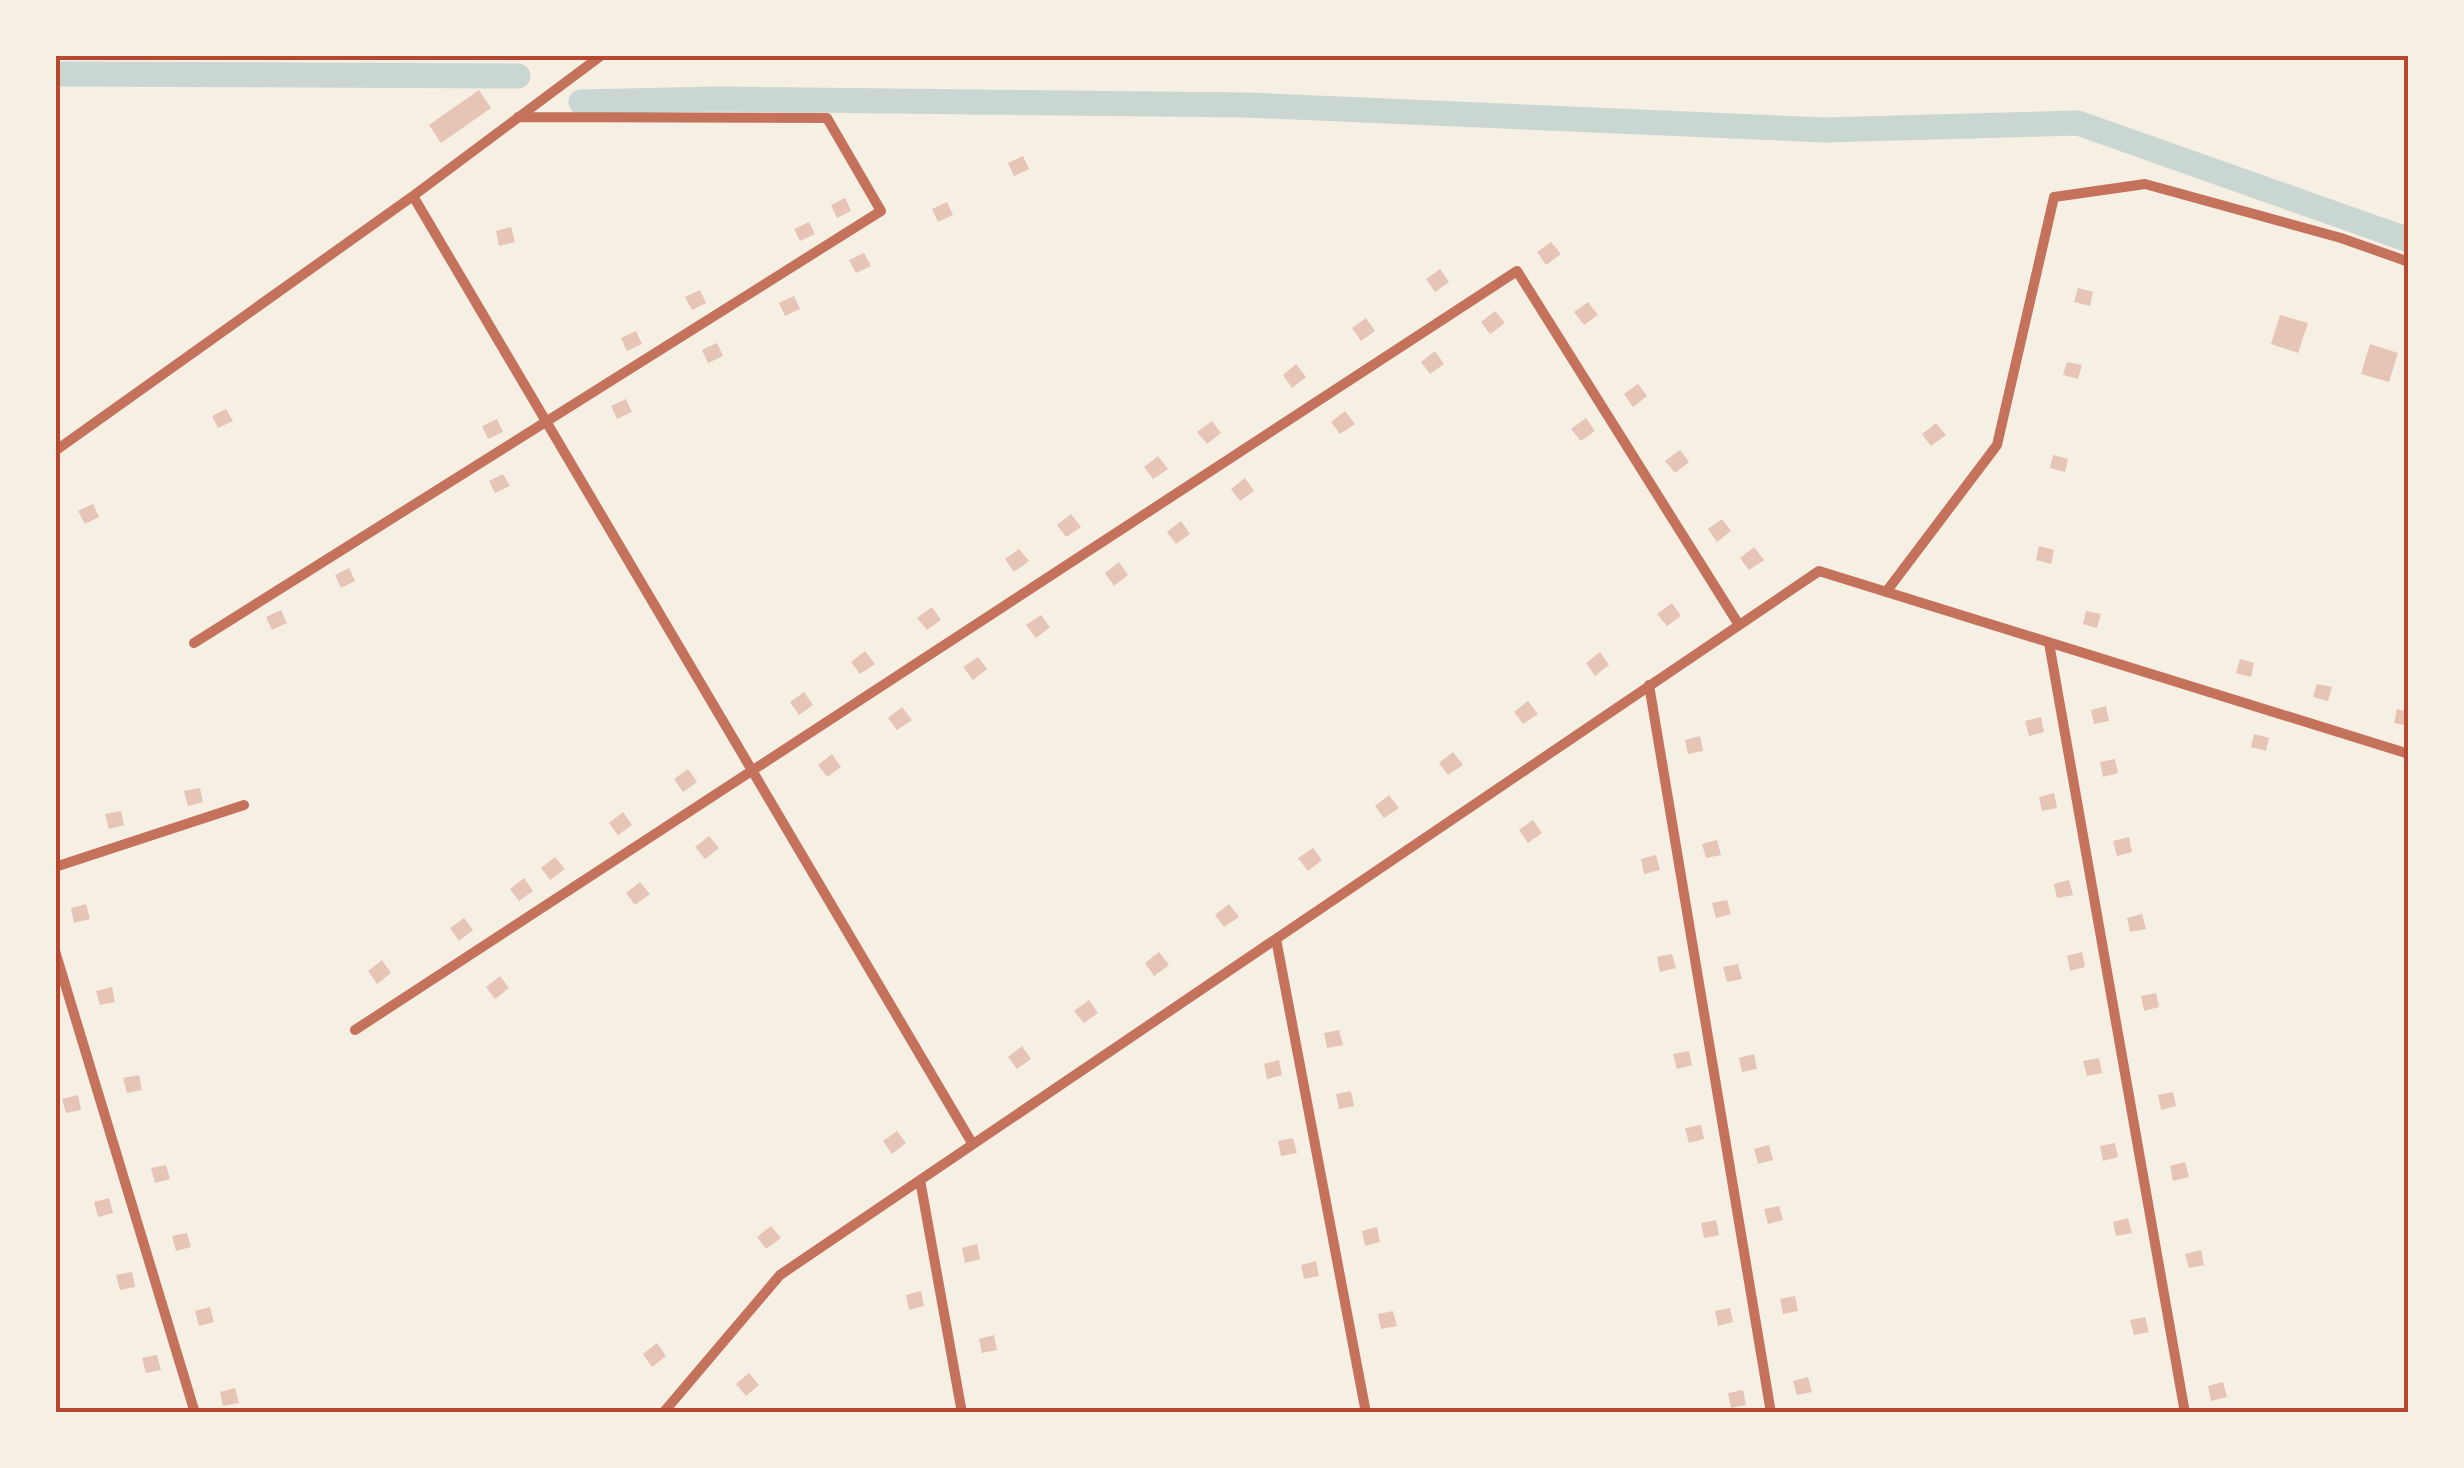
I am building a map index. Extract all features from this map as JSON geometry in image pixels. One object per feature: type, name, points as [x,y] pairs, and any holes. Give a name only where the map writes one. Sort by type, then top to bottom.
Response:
[{"type":"street","points":[[55,452],[413,196],[602,55]]},
{"type":"street","points":[[194,643],[881,211],[827,118],[518,118]]},
{"type":"street","points":[[1886,592],[1997,444],[2054,196],[2145,184],[2342,238],[2409,262]]},
{"type":"street","points":[[413,196],[972,1144]]},
{"type":"street","points":[[355,1030],[1517,271],[1739,624]]},
{"type":"street","points":[[663,1413],[780,1275],[1819,571],[2409,754]]},
{"type":"street","points":[[2048,643],[2185,1413]]},
{"type":"street","points":[[1649,685],[1771,1413]]},
{"type":"street","points":[[55,867],[244,805]]},
{"type":"street","points":[[1276,939],[1366,1413]]},
{"type":"street","points":[[55,952],[194,1413]]},
{"type":"street","points":[[920,1180],[962,1413]]},
{"type":"building","points":[[479,90],[491,108],[441,143],[429,125]]},
{"type":"building","points":[[1023,156],[1029,169],[1014,176],[1008,163]]},
{"type":"building","points":[[845,198],[851,211],[837,218],[831,205]]},
{"type":"building","points":[[947,202],[953,215],[938,222],[932,209]]},
{"type":"building","points":[[809,222],[815,234],[800,241],[794,229]]},
{"type":"building","points":[[511,227],[515,242],[499,246],[496,231]]},
{"type":"building","points":[[1551,242],[1561,254],[1546,265],[1537,252]]},
{"type":"building","points":[[864,253],[871,266],[856,273],[849,260]]},
{"type":"building","points":[[1440,269],[1449,282],[1435,292],[1426,279]]},
{"type":"building","points":[[2078,288],[2093,292],[2090,306],[2074,302]]},
{"type":"building","points":[[700,290],[706,303],[692,310],[685,297]]},
{"type":"building","points":[[794,296],[800,309],[785,316],[779,303]]},
{"type":"building","points":[[1588,302],[1598,315],[1584,325],[1574,312]]},
{"type":"building","points":[[1495,311],[1505,323],[1490,334],[1481,322]]},
{"type":"building","points":[[2280,315],[2308,323],[2298,353],[2271,344]]},
{"type":"building","points":[[1366,318],[1375,331],[1361,341],[1352,328]]},
{"type":"building","points":[[636,331],[642,344],[627,351],[621,338]]},
{"type":"building","points":[[717,343],[723,356],[708,363],[702,350]]},
{"type":"building","points":[[2370,344],[2398,353],[2389,382],[2361,374]]},
{"type":"building","points":[[1435,351],[1444,364],[1430,374],[1421,362]]},
{"type":"building","points":[[2067,362],[2082,365],[2078,379],[2063,375]]},
{"type":"building","points":[[1296,364],[1306,377],[1292,388],[1283,375]]},
{"type":"building","points":[[1638,384],[1647,396],[1633,407],[1624,394]]},
{"type":"building","points":[[626,399],[632,412],[617,419],[611,406]]},
{"type":"building","points":[[226,409],[233,421],[218,428],[212,416]]},
{"type":"building","points":[[1345,411],[1355,424],[1340,434],[1331,422]]},
{"type":"building","points":[[1586,418],[1595,431],[1581,441],[1571,429]]},
{"type":"building","points":[[497,419],[503,432],[488,439],[482,426]]},
{"type":"building","points":[[1212,421],[1221,433],[1207,444],[1197,432]]},
{"type":"building","points":[[1936,423],[1946,435],[1931,446],[1922,434]]},
{"type":"building","points":[[1680,450],[1689,462],[1675,473],[1665,461]]},
{"type":"building","points":[[2053,455],[2068,459],[2065,472],[2050,468]]},
{"type":"building","points":[[1158,456],[1168,469],[1153,479],[1144,467]]},
{"type":"building","points":[[503,474],[510,486],[495,493],[489,481]]},
{"type":"building","points":[[1245,478],[1254,491],[1240,501],[1231,489]]},
{"type":"building","points":[[93,504],[99,517],[85,524],[78,511]]},
{"type":"building","points":[[1071,514],[1081,527],[1066,537],[1057,525]]},
{"type":"building","points":[[1722,519],[1731,531],[1717,542],[1708,529]]},
{"type":"building","points":[[1181,521],[1190,534],[1176,544],[1167,532]]},
{"type":"building","points":[[2039,546],[2054,550],[2051,564],[2036,560]]},
{"type":"building","points":[[1754,547],[1764,560],[1749,570],[1740,558]]},
{"type":"building","points":[[1019,549],[1029,561],[1014,572],[1005,559]]},
{"type":"building","points":[[1119,562],[1128,575],[1114,586],[1105,573]]},
{"type":"building","points":[[349,568],[355,581],[341,588],[335,575]]},
{"type":"building","points":[[1672,603],[1681,616],[1667,626],[1657,614]]},
{"type":"building","points":[[932,607],[941,620],[927,630],[917,618]]},
{"type":"building","points":[[281,610],[287,623],[272,630],[266,617]]},
{"type":"building","points":[[2086,611],[2101,614],[2097,628],[2083,624]]},
{"type":"building","points":[[1041,615],[1050,627],[1036,638],[1026,625]]},
{"type":"building","points":[[865,651],[875,664],[860,674],[851,662]]},
{"type":"building","points":[[1600,652],[1609,665],[1595,676],[1586,663]]},
{"type":"building","points":[[978,657],[987,669],[973,680],[963,667]]},
{"type":"building","points":[[2240,659],[2254,663],[2251,677],[2236,673]]},
{"type":"building","points":[[2317,684],[2332,687],[2328,701],[2313,697]]},
{"type":"building","points":[[804,692],[813,705],[799,715],[790,702]]},
{"type":"building","points":[[1528,701],[1538,714],[1523,724],[1514,712]]},
{"type":"building","points":[[2106,706],[2109,721],[2094,724],[2091,710]]},
{"type":"building","points":[[902,707],[912,720],[897,730],[888,718]]},
{"type":"building","points":[[2397,709],[2409,712],[2409,726],[2394,723]]},
{"type":"building","points":[[2041,717],[2044,732],[2029,736],[2025,721]]},
{"type":"building","points":[[2254,734],[2269,738],[2266,751],[2251,747]]},
{"type":"building","points":[[1700,736],[1703,751],[1688,754],[1685,740]]},
{"type":"building","points":[[1453,752],[1463,765],[1448,775],[1439,763]]},
{"type":"building","points":[[832,754],[841,767],[827,777],[818,765]]},
{"type":"building","points":[[2115,759],[2118,773],[2103,777],[2100,762]]},
{"type":"building","points":[[688,769],[697,782],[683,792],[674,779]]},
{"type":"building","points":[[200,788],[203,802],[188,806],[184,791]]},
{"type":"building","points":[[2054,793],[2057,808],[2042,811],[2039,797]]},
{"type":"building","points":[[1389,795],[1399,808],[1384,818],[1375,806]]},
{"type":"building","points":[[121,811],[124,825],[109,829],[105,814]]},
{"type":"building","points":[[623,812],[632,825],[618,835],[609,823]]},
{"type":"building","points":[[1533,820],[1542,833],[1528,843],[1519,830]]},
{"type":"building","points":[[709,836],[719,848],[705,859],[695,847]]},
{"type":"building","points":[[2129,837],[2132,852],[2117,856],[2113,841]]},
{"type":"building","points":[[1717,840],[1721,855],[1706,858],[1702,844]]},
{"type":"building","points":[[1313,848],[1322,860],[1308,871],[1298,858]]},
{"type":"building","points":[[1656,855],[1660,870],[1644,874],[1641,859]]},
{"type":"building","points":[[555,857],[565,869],[550,880],[541,868]]},
{"type":"building","points":[[524,878],[533,891],[519,901],[510,889]]},
{"type":"building","points":[[2069,880],[2073,895],[2057,898],[2054,884]]},
{"type":"building","points":[[640,882],[650,894],[635,905],[626,893]]},
{"type":"building","points":[[1727,900],[1731,914],[1716,918],[1712,903]]},
{"type":"building","points":[[86,904],[90,919],[74,923],[71,908]]},
{"type":"building","points":[[1229,904],[1239,917],[1224,927],[1215,915]]},
{"type":"building","points":[[2142,914],[2146,929],[2130,932],[2127,918]]},
{"type":"building","points":[[464,918],[473,930],[459,941],[450,928]]},
{"type":"building","points":[[1159,952],[1169,965],[1154,976],[1145,963]]},
{"type":"building","points":[[2082,952],[2085,967],[2070,971],[2067,956]]},
{"type":"building","points":[[1672,954],[1676,968],[1660,972],[1657,957]]},
{"type":"building","points":[[382,960],[391,973],[377,984],[368,971]]},
{"type":"building","points":[[1738,964],[1742,979],[1727,982],[1723,967]]},
{"type":"building","points":[[500,976],[509,988],[495,999],[486,987]]},
{"type":"building","points":[[112,987],[115,1002],[100,1005],[96,991]]},
{"type":"building","points":[[2156,993],[2159,1007],[2144,1011],[2141,996]]},
{"type":"building","points":[[1089,1000],[1098,1013],[1084,1023],[1074,1011]]},
{"type":"building","points":[[1339,1030],[1343,1045],[1327,1048],[1324,1033]]},
{"type":"building","points":[[1022,1046],[1031,1059],[1017,1069],[1008,1057]]},
{"type":"building","points":[[1689,1051],[1692,1065],[1677,1069],[1673,1054]]},
{"type":"building","points":[[1754,1054],[1757,1069],[1742,1072],[1739,1058]]},
{"type":"building","points":[[2099,1058],[2102,1073],[2087,1076],[2083,1061]]},
{"type":"building","points":[[1279,1060],[1282,1075],[1267,1079],[1264,1064]]},
{"type":"building","points":[[139,1075],[142,1090],[127,1093],[123,1078]]},
{"type":"building","points":[[1351,1091],[1354,1106],[1339,1109],[1336,1094]]},
{"type":"building","points":[[2173,1092],[2176,1106],[2161,1110],[2158,1095]]},
{"type":"building","points":[[78,1095],[81,1110],[66,1113],[62,1099]]},
{"type":"building","points":[[1701,1125],[1704,1139],[1689,1143],[1685,1128]]},
{"type":"building","points":[[897,1131],[906,1143],[892,1154],[883,1141]]},
{"type":"building","points":[[1293,1138],[1297,1153],[1281,1156],[1278,1141]]},
{"type":"building","points":[[2115,1143],[2118,1157],[2103,1161],[2100,1146]]},
{"type":"building","points":[[1769,1145],[1773,1160],[1758,1164],[1754,1149]]},
{"type":"building","points":[[2185,1162],[2189,1177],[2173,1181],[2170,1166]]},
{"type":"building","points":[[166,1165],[170,1179],[155,1183],[151,1168]]},
{"type":"building","points":[[109,1198],[113,1213],[98,1217],[94,1202]]},
{"type":"building","points":[[1779,1206],[1783,1220],[1768,1224],[1764,1209]]},
{"type":"building","points":[[2128,1218],[2132,1233],[2116,1236],[2113,1222]]},
{"type":"building","points":[[1716,1220],[1719,1235],[1704,1238],[1701,1223]]},
{"type":"building","points":[[771,1226],[781,1238],[766,1249],[757,1237]]},
{"type":"building","points":[[1377,1227],[1380,1242],[1365,1246],[1362,1231]]},
{"type":"building","points":[[187,1233],[191,1247],[176,1251],[172,1236]]},
{"type":"building","points":[[977,1244],[980,1259],[965,1263],[962,1248]]},
{"type":"building","points":[[2201,1250],[2204,1265],[2189,1268],[2185,1254]]},
{"type":"building","points":[[1316,1261],[1319,1276],[1304,1279],[1301,1265]]},
{"type":"building","points":[[132,1272],[135,1287],[120,1290],[116,1275]]},
{"type":"building","points":[[921,1291],[924,1306],[909,1310],[906,1295]]},
{"type":"building","points":[[1795,1296],[1798,1311],[1783,1314],[1780,1299]]},
{"type":"building","points":[[210,1307],[214,1322],[199,1326],[195,1311]]},
{"type":"building","points":[[1730,1308],[1733,1322],[1718,1326],[1715,1311]]},
{"type":"building","points":[[1393,1311],[1397,1326],[1381,1329],[1378,1314]]},
{"type":"building","points":[[2145,1317],[2149,1332],[2134,1335],[2130,1320]]},
{"type":"building","points":[[994,1335],[997,1350],[982,1353],[979,1339]]},
{"type":"building","points":[[657,1343],[666,1356],[652,1367],[643,1354]]},
{"type":"building","points":[[157,1355],[161,1370],[146,1373],[142,1358]]},
{"type":"building","points":[[749,1373],[759,1385],[746,1396],[736,1384]]},
{"type":"building","points":[[1808,1377],[1812,1392],[1797,1395],[1793,1381]]},
{"type":"building","points":[[2223,1382],[2227,1397],[2211,1401],[2208,1386]]},
{"type":"building","points":[[235,1388],[239,1403],[223,1406],[220,1392]]},
{"type":"building","points":[[1743,1390],[1746,1405],[1731,1408],[1728,1393]]},
{"type":"waterway","points":[[55,74],[518,76]]},
{"type":"waterway","points":[[581,102],[715,99],[1246,105],[1825,130],[2078,123],[2409,240]]}]
